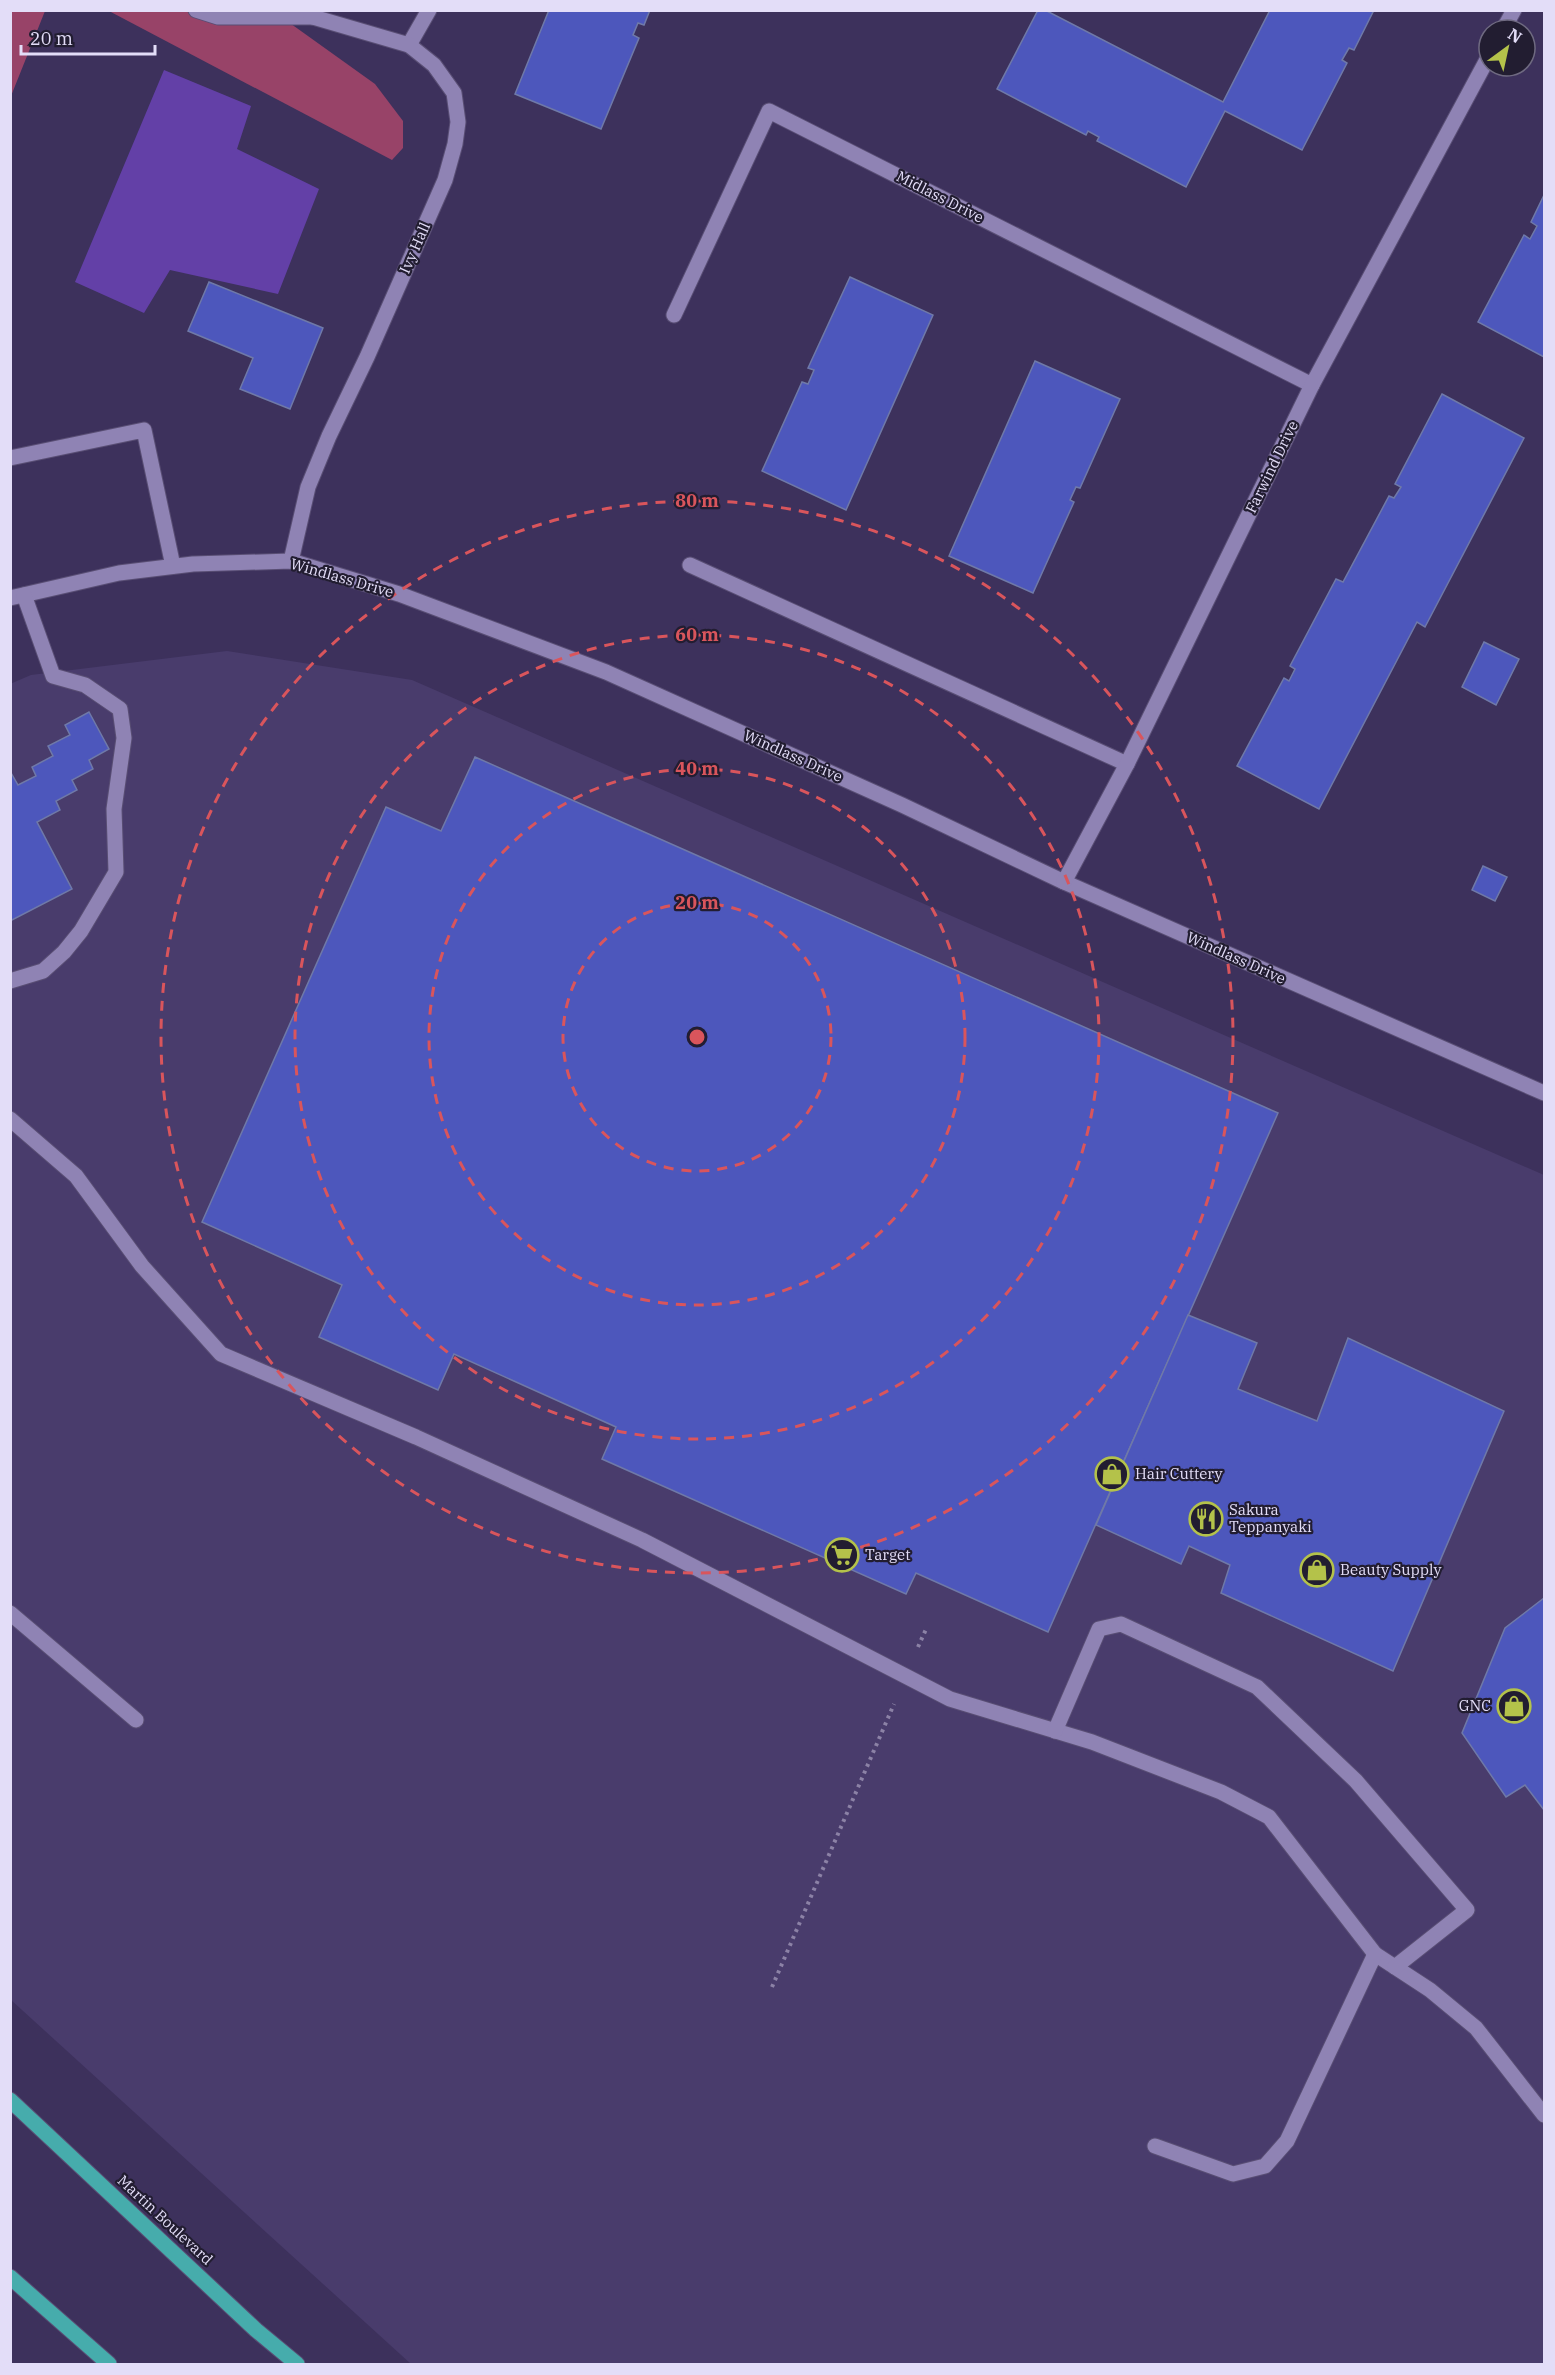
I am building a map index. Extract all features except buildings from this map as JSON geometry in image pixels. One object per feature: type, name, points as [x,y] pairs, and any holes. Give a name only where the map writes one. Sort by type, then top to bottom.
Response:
[{"type":"main road","name":"Martin Boulevard","points":[[10,2100],[256,2330],[297,2364]]},
{"type":"main road","points":[[10,2277],[109,2364]]},
{"type":"street","name":"Ivy Hall","points":[[196,10],[218,17],[310,14],[409,45],[434,65],[454,93],[458,122],[446,180],[312,477],[291,561]]},
{"type":"street","points":[[409,45],[429,10]]},
{"type":"street","name":"Farwind Drive","points":[[1064,882],[1127,764],[1312,386],[1477,78]]},
{"type":"street","name":"Midlass Drive","points":[[674,315],[769,111],[1312,386]]},
{"type":"street","points":[[10,458],[144,430],[173,566]]},
{"type":"street","name":"Windlass Drive","points":[[17,596],[118,573],[173,566],[291,561],[399,594],[606,672],[1064,882],[1545,1093]]},
{"type":"street","points":[[690,565],[1127,764]]},
{"type":"street","points":[[10,981],[43,971],[64,952],[81,931],[116,872],[114,809],[124,738],[120,709],[86,685],[53,676],[17,596]]},
{"type":"street","points":[[10,1119],[76,1176],[142,1266],[221,1354],[416,1437],[642,1540],[950,1700],[1092,1742],[1221,1792],[1269,1817],[1376,1954],[1430,1990],[1476,2028],[1545,2115]]},
{"type":"street","points":[[10,1613],[136,1720]]},
{"type":"street","points":[[1054,1731],[1099,1629],[1121,1624],[1257,1687],[1356,1781],[1467,1910],[1395,1967]]},
{"type":"street","points":[[1155,2146],[1233,2174],[1265,2166],[1287,2141],[1376,1954]]},
{"type":"path","points":[[772,1987],[927,1627]]},
{"type":"shaded area","points":[[10,11],[45,11],[11,96]]},
{"type":"shaded area","points":[[109,11],[273,11],[375,84],[403,121],[403,148],[392,160]]},
{"type":"shaded area","points":[[164,70],[251,106],[237,149],[319,189],[278,294],[170,270],[144,313],[75,282]]},
{"type":"shaded area","points":[[227,651],[412,680],[1544,1175],[1544,2364],[411,2364],[11,2000],[10,684],[31,675]]},
{"type":"place","name":"Hair Cuttery","points":[[1112,1474]]},
{"type":"place","name":"Sakura Teppanyaki","points":[[1206,1519]]},
{"type":"place","name":"Target","points":[[842,1555]]},
{"type":"place","name":"Beauty Supply","points":[[1317,1570]]},
{"type":"place","name":"GNC","points":[[1514,1706]]}]
